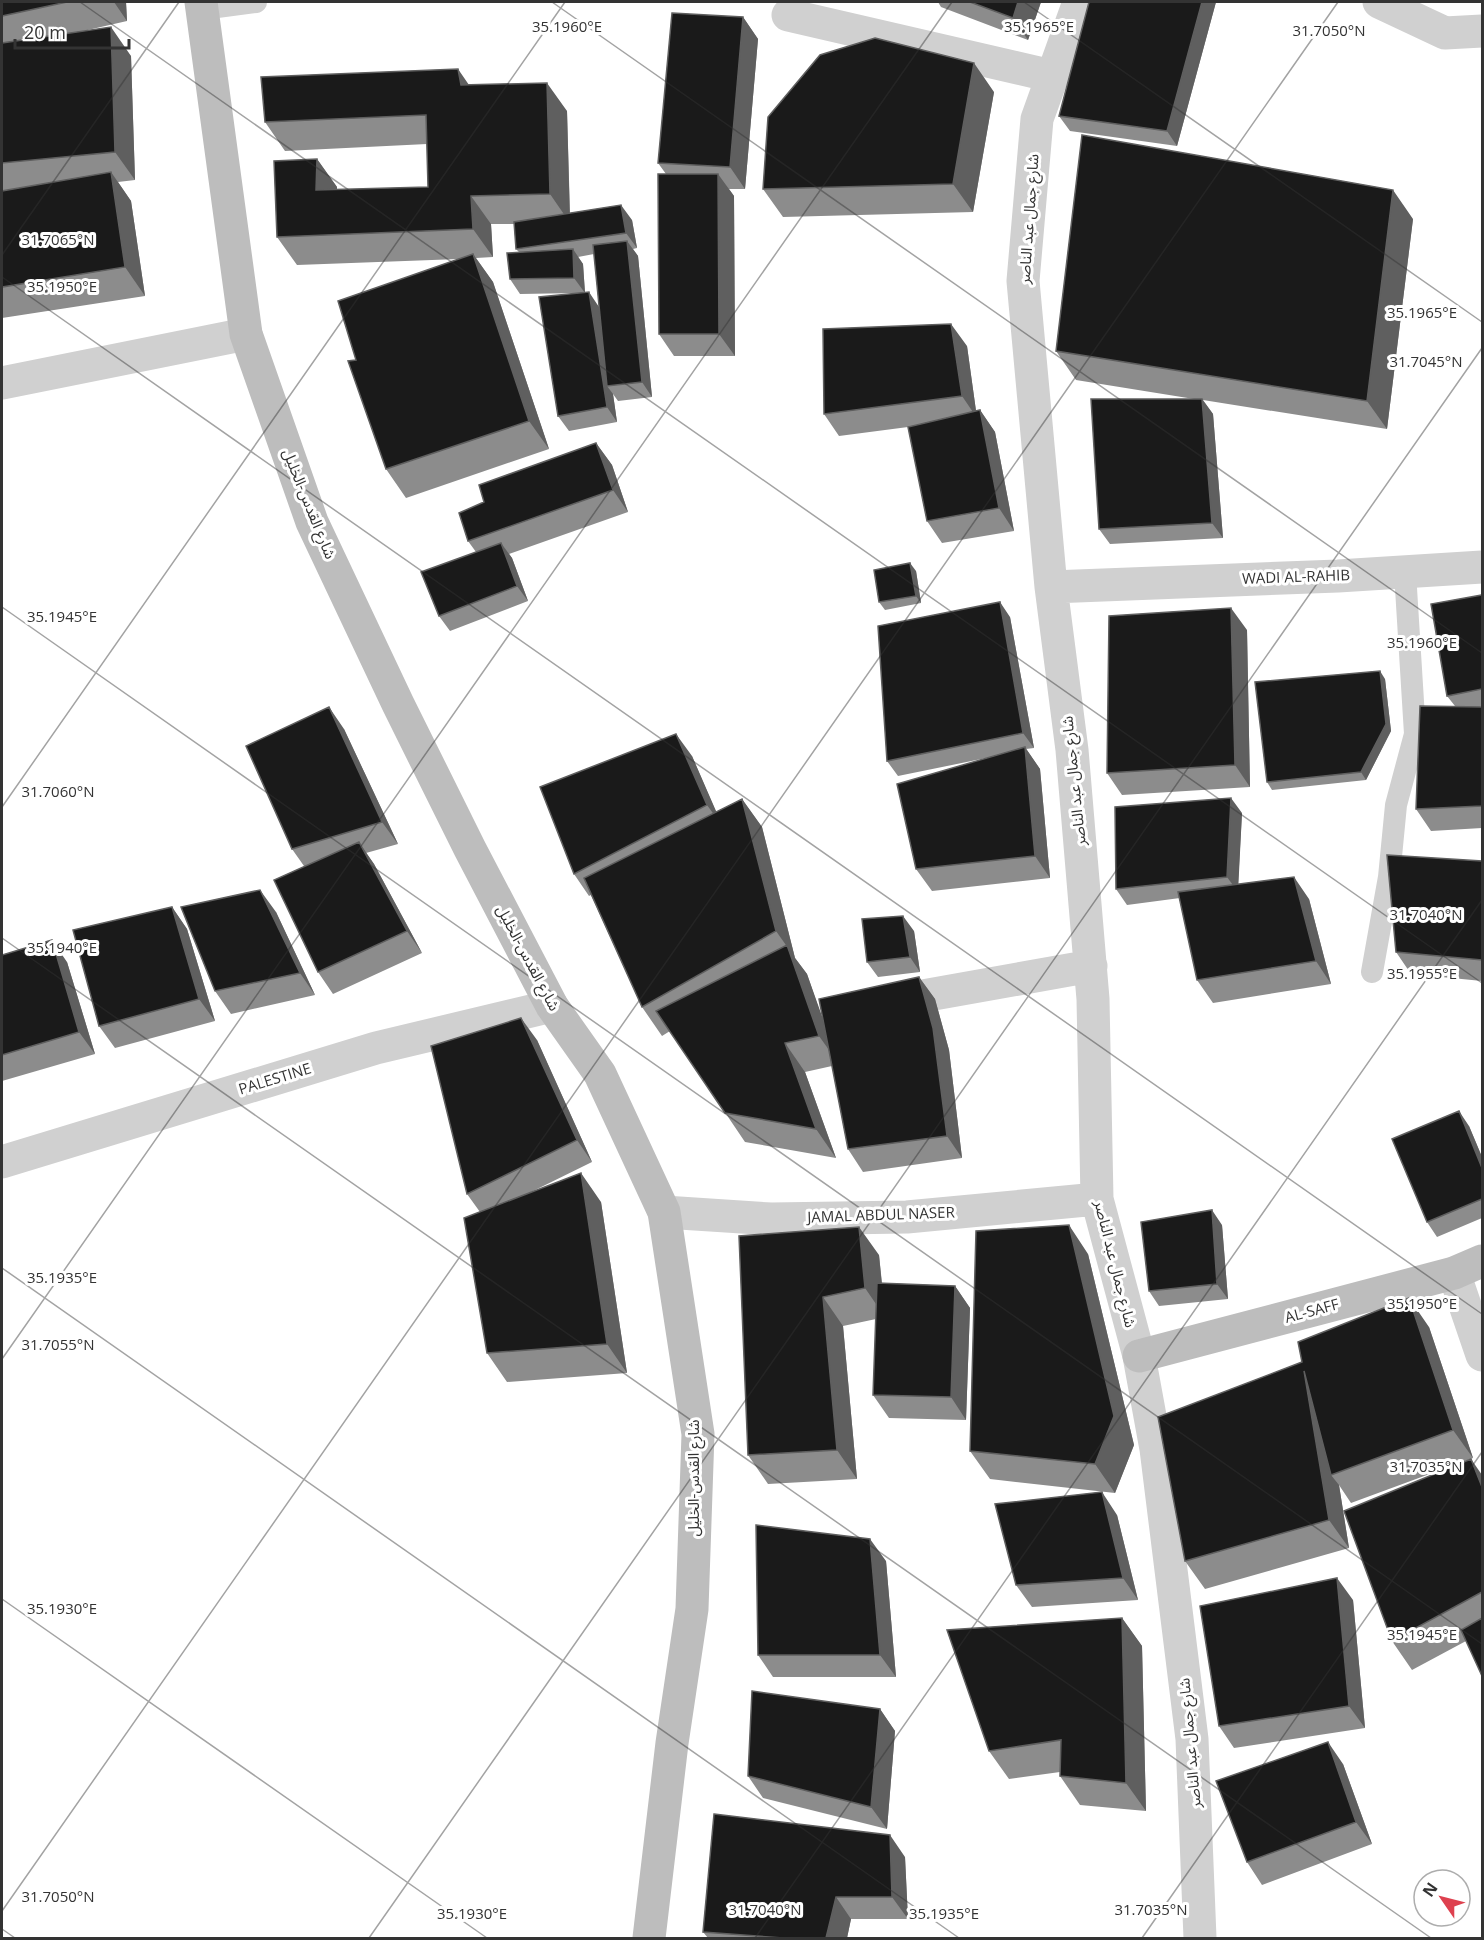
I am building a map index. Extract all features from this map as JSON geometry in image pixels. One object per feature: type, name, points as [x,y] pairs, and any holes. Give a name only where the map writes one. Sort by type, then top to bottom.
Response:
[{"type":"main road","name":"شارع القدس-الخليل","points":[[202,5],[246,334],[312,522],[408,725],[552,1006],[600,1074],[664,1212],[698,1434],[692,1609],[672,1743],[649,1938]]},
{"type":"main road","name":"AL-SAFF","points":[[1139,1356],[1468,1267]]},
{"type":"street","name":"شارع جمال عبد الناصر","points":[[1078,2],[1037,119],[1023,281],[1052,587],[1072,750],[1091,966],[1097,1199],[1139,1356],[1156,1449],[1192,1739],[1200,1938]]},
{"type":"street","points":[[1379,2],[1445,33],[1482,31]]},
{"type":"street","points":[[788,15],[1052,76]]},
{"type":"street","points":[[2,384],[246,334]]},
{"type":"street","name":"WADI AL-RAHIB","points":[[1052,587],[1482,567]]},
{"type":"street","points":[[862,1006],[1091,966]]},
{"type":"street","name":"PALESTINE","points":[[2,1162],[376,1048],[552,1006]]},
{"type":"street","name":"JAMAL ABDUL NASER","points":[[664,1212],[771,1219],[907,1217],[1097,1199]]},
{"type":"street","points":[[1468,1267],[1482,1355]]},
{"type":"lane","points":[[202,5],[255,2]]},
{"type":"lane","points":[[1372,972],[1389,877],[1396,805],[1415,734],[1405,572]]},
{"type":"building","points":[[2,2],[67,2],[2,16]]},
{"type":"building","points":[[970,2],[1018,2],[1013,18]]},
{"type":"building","points":[[1089,2],[1202,2],[1167,131],[1059,116]]},
{"type":"building","points":[[672,13],[743,17],[730,167],[658,163]]},
{"type":"building","points":[[111,27],[115,152],[2,163],[2,43]]},
{"type":"building","points":[[875,38],[974,63],[953,184],[763,189],[768,117],[820,55]]},
{"type":"building","points":[[458,69],[461,85],[547,83],[550,194],[471,196],[473,229],[277,237],[274,161],[317,159],[316,190],[428,187],[426,115],[265,122],[261,77]]},
{"type":"building","points":[[1082,135],[1393,190],[1367,401],[1056,351]]},
{"type":"building","points":[[111,172],[125,267],[2,287],[2,191]]},
{"type":"building","points":[[658,174],[718,174],[719,334],[659,334]]},
{"type":"building","points":[[621,205],[626,233],[516,249],[514,222]]},
{"type":"building","points":[[627,241],[642,382],[607,386],[593,245]]},
{"type":"building","points":[[573,249],[574,278],[510,279],[507,253]]},
{"type":"building","points":[[473,254],[529,421],[386,469],[348,361],[356,360],[338,301]]},
{"type":"building","points":[[589,292],[607,407],[558,416],[539,297]]},
{"type":"building","points":[[951,324],[962,396],[824,414],[823,329]]},
{"type":"building","points":[[1091,399],[1202,399],[1212,523],[1099,529]]},
{"type":"building","points":[[980,410],[999,508],[927,521],[908,427]]},
{"type":"building","points":[[596,443],[613,490],[468,541],[459,513],[484,502],[479,485]]},
{"type":"building","points":[[501,543],[517,586],[439,616],[421,572]]},
{"type":"building","points":[[910,563],[916,596],[879,602],[874,570]]},
{"type":"building","points":[[1482,595],[1482,689],[1447,696],[1431,604]]},
{"type":"building","points":[[1000,602],[1023,733],[887,761],[878,626]]},
{"type":"building","points":[[1231,608],[1235,765],[1107,773],[1109,616]]},
{"type":"building","points":[[1380,671],[1386,724],[1361,772],[1267,782],[1255,682]]},
{"type":"building","points":[[1420,706],[1482,707],[1482,806],[1416,809]]},
{"type":"building","points":[[329,707],[382,822],[292,849],[246,746]]},
{"type":"building","points":[[676,734],[707,805],[574,874],[540,787]]},
{"type":"building","points":[[1025,747],[1035,856],[916,869],[897,784]]},
{"type":"building","points":[[1231,798],[1227,877],[1116,889],[1115,807]]},
{"type":"building","points":[[742,799],[776,931],[642,1007],[584,878]]},
{"type":"building","points":[[359,842],[407,931],[318,972],[274,880]]},
{"type":"building","points":[[1387,855],[1482,861],[1482,960],[1396,952]]},
{"type":"building","points":[[1294,877],[1316,961],[1197,980],[1178,892]]},
{"type":"building","points":[[260,890],[300,973],[215,991],[181,907]]},
{"type":"building","points":[[172,907],[199,999],[99,1026],[73,930]]},
{"type":"building","points":[[903,916],[910,957],[867,962],[862,919]]},
{"type":"building","points":[[52,940],[79,1032],[2,1055],[2,955]]},
{"type":"building","points":[[787,945],[819,1036],[785,1043],[816,1129],[725,1113],[656,1011]]},
{"type":"building","points":[[919,977],[933,1028],[947,1136],[848,1149],[819,999]]},
{"type":"building","points":[[521,1018],[577,1140],[467,1194],[431,1046]]},
{"type":"building","points":[[1459,1111],[1482,1168],[1482,1199],[1427,1222],[1392,1139]]},
{"type":"building","points":[[581,1173],[607,1344],[487,1353],[464,1218]]},
{"type":"building","points":[[1212,1210],[1217,1284],[1149,1291],[1141,1222]]},
{"type":"building","points":[[1069,1225],[1114,1416],[1095,1464],[970,1451],[976,1231]]},
{"type":"building","points":[[859,1227],[865,1288],[823,1297],[837,1450],[748,1455],[739,1236]]},
{"type":"building","points":[[877,1283],[955,1286],[951,1397],[873,1395]]},
{"type":"building","points":[[1409,1298],[1453,1430],[1331,1475],[1304,1371],[1329,1520],[1185,1561],[1158,1417],[1302,1362],[1298,1342]]},
{"type":"building","points":[[1471,1459],[1482,1487],[1482,1592],[1392,1641],[1344,1511]]},
{"type":"building","points":[[1102,1492],[1123,1578],[1016,1585],[995,1504]]},
{"type":"building","points":[[756,1525],[870,1539],[880,1655],[758,1655]]},
{"type":"building","points":[[1337,1578],[1349,1706],[1219,1726],[1200,1606]]},
{"type":"building","points":[[1122,1618],[1126,1783],[1060,1776],[1061,1740],[989,1751],[947,1630]]},
{"type":"building","points":[[1482,1618],[1482,1676],[1461,1630]]},
{"type":"building","points":[[752,1691],[880,1709],[871,1807],[748,1776]]},
{"type":"building","points":[[1328,1742],[1356,1822],[1247,1862],[1216,1781]]},
{"type":"building","points":[[714,1814],[890,1835],[892,1897],[836,1897],[826,1938],[783,1938],[703,1932]]}]
